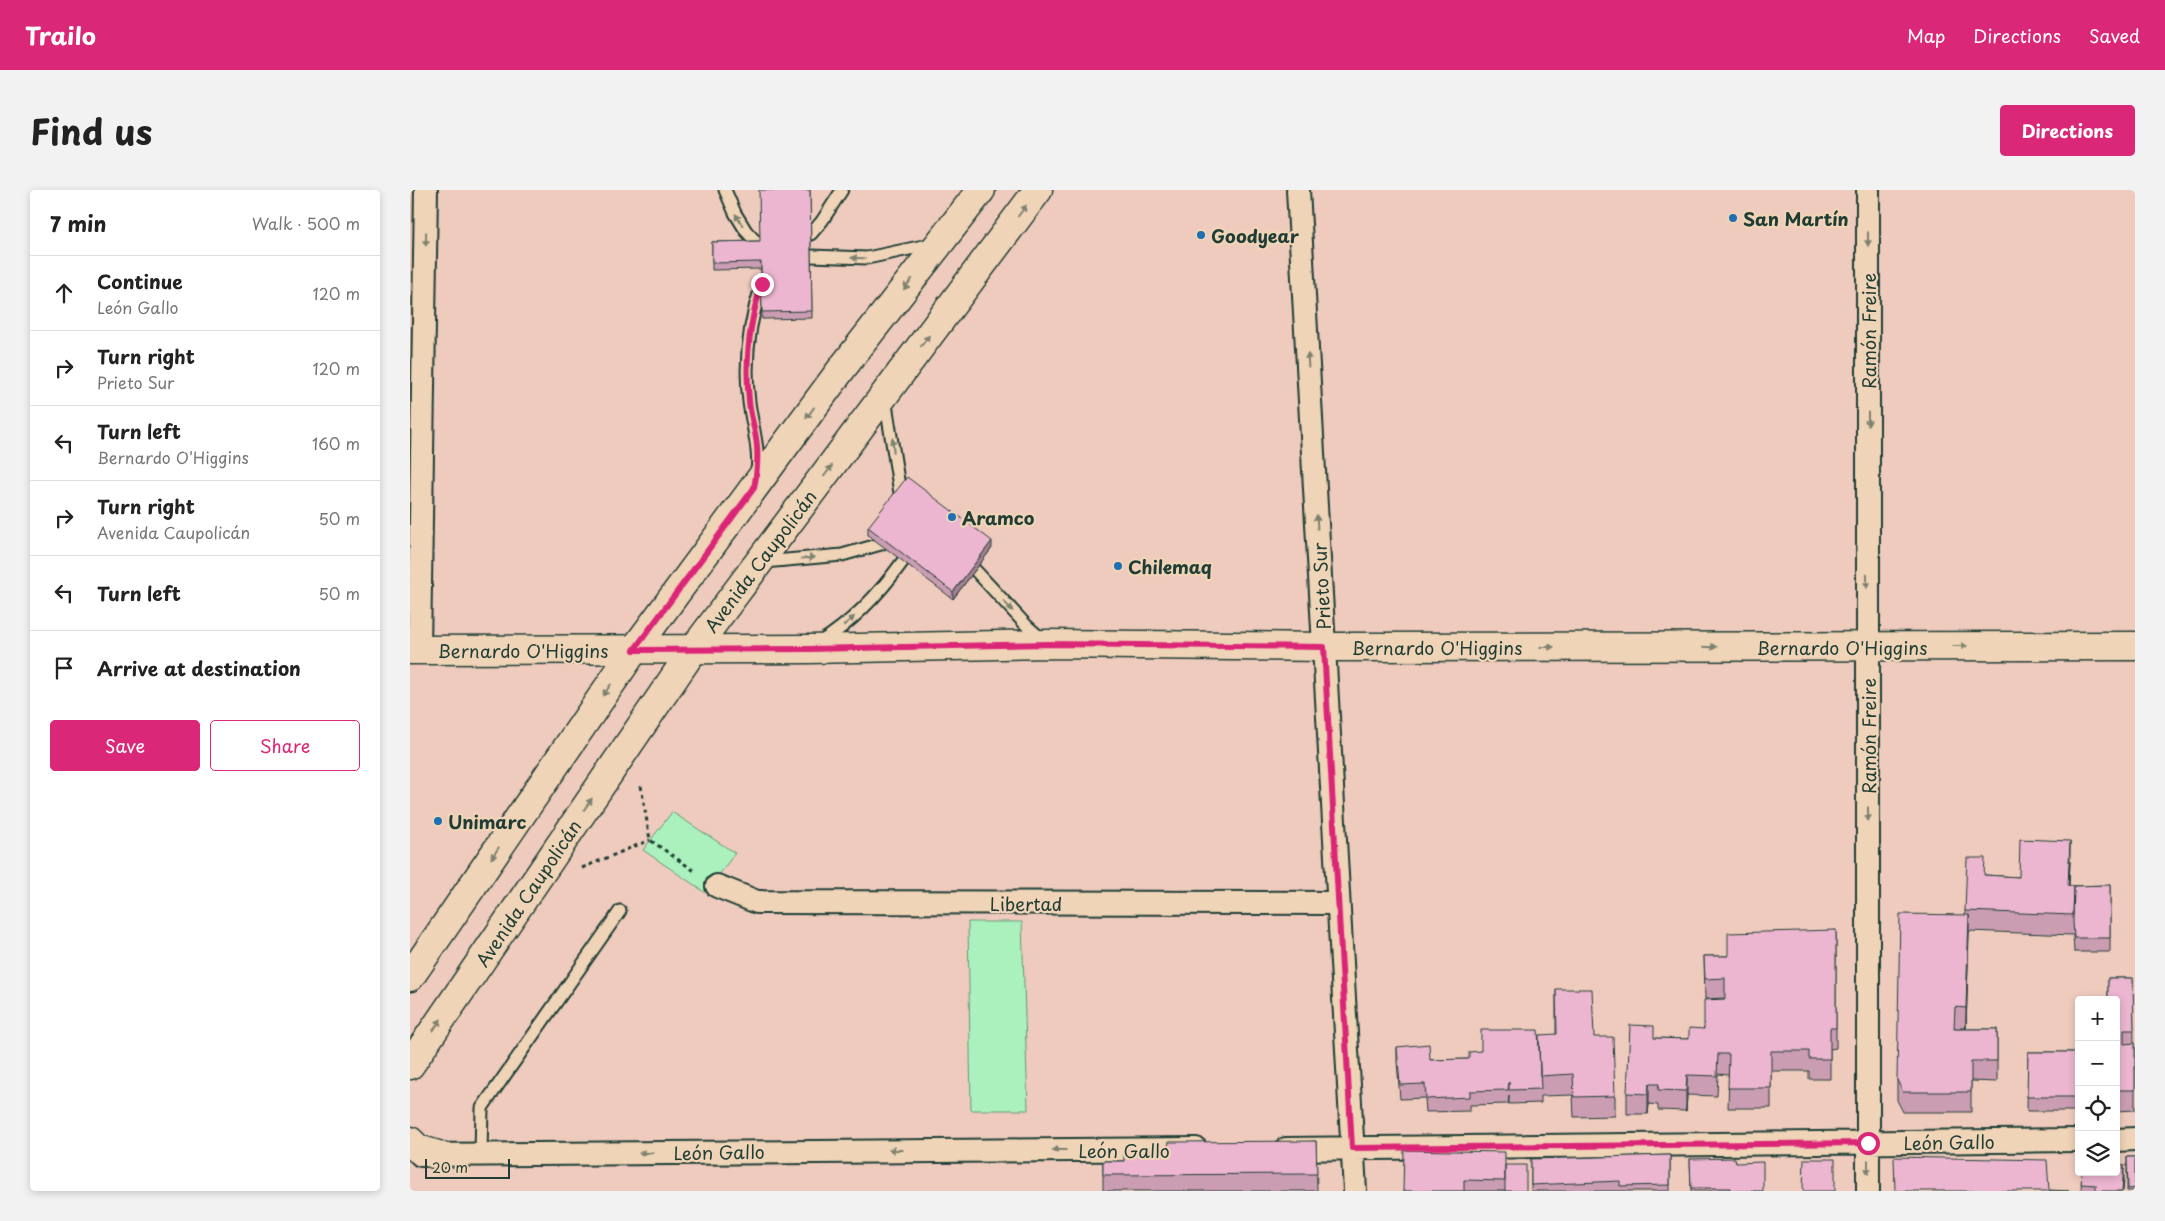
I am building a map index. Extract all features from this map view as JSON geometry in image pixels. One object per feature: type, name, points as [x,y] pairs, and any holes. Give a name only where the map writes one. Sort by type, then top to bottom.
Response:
[{"type":"main road","points":[[410,977],[634,650],[843,367],[981,190]]},
{"type":"main road","name":"Avenida Caupolicán","points":[[410,1065],[694,650],[1038,190]]},
{"type":"main road","name":"Bernardo O'Higgins","points":[[415,650],[809,649],[1048,644],[1324,647],[2135,646]]},
{"type":"main road","points":[[410,1142],[418,1149],[438,1155]]},
{"type":"street","points":[[415,650],[426,190]]},
{"type":"street","name":"Prieto Sur","points":[[1298,190],[1354,1191]]},
{"type":"street","name":"Ramón Freire","points":[[1868,190],[1868,1191]]},
{"type":"street","name":"Libertad","points":[[716,886],[757,902],[1338,903]]},
{"type":"street","name":"León Gallo","points":[[1262,1149],[2075,1140]]},
{"type":"street","points":[[2120,1140],[2135,1140]]},
{"type":"street","name":"León Gallo","points":[[410,1155],[1212,1149]]},
{"type":"lane","points":[[726,190],[735,213],[746,231],[760,246]]},
{"type":"lane","points":[[811,234],[842,190]]},
{"type":"lane","points":[[811,256],[867,258],[940,243]]},
{"type":"lane","points":[[754,488],[758,466],[757,444],[749,402],[747,350],[751,324],[762,284]]},
{"type":"lane","points":[[885,395],[900,493]]},
{"type":"lane","points":[[760,562],[842,556],[881,544]]},
{"type":"lane","points":[[809,649],[830,636],[868,604],[888,582],[903,561]]},
{"type":"lane","points":[[975,570],[1026,625],[1048,644]]},
{"type":"lane","points":[[482,1154],[482,1108],[620,911]]},
{"type":"path","points":[[641,786],[650,840],[716,886]]},
{"type":"path","points":[[582,868],[650,840]]},
{"type":"green space","points":[[672,812],[735,853],[706,893],[643,850]]},
{"type":"green space","points":[[968,922],[1022,922],[1028,1110],[971,1110]]},
{"type":"building","points":[[759,190],[810,190],[812,311],[762,312],[761,262],[712,263],[712,242],[760,241]]},
{"type":"building","points":[[907,477],[992,541],[953,592],[868,527]]},
{"type":"building","points":[[2020,839],[2070,841],[2068,886],[2074,886],[2073,915],[1965,911],[1967,858],[1985,858],[1984,875],[2019,877]]},
{"type":"building","points":[[2110,885],[2110,938],[2074,938],[2074,886]]},
{"type":"building","points":[[1900,914],[1969,915],[1966,1008],[1955,1007],[1954,1029],[1997,1029],[1997,1061],[1971,1061],[1971,1092],[1903,1092],[1897,1080]]},
{"type":"building","points":[[1836,930],[1836,1028],[1830,1028],[1830,1059],[1809,1059],[1809,1051],[1771,1051],[1771,1088],[1728,1088],[1729,1054],[1718,1054],[1717,1076],[1687,1075],[1686,1091],[1658,1090],[1659,1084],[1649,1084],[1648,1094],[1627,1093],[1630,1025],[1654,1026],[1654,1038],[1689,1039],[1689,1028],[1704,1029],[1704,1000],[1725,999],[1725,978],[1705,979],[1704,956],[1728,956],[1728,933]]},
{"type":"building","points":[[2108,978],[2133,978],[2134,1030],[2124,1030],[2124,1044],[2135,1043],[2135,1090],[2120,1090],[2120,996],[2108,996]]},
{"type":"building","points":[[1556,989],[1592,989],[1594,1037],[1613,1037],[1615,1096],[1574,1097],[1573,1074],[1540,1076],[1539,1035],[1557,1034]]},
{"type":"building","points":[[1481,1030],[1538,1030],[1541,1089],[1509,1090],[1509,1082],[1508,1090],[1470,1091],[1470,1097],[1426,1099],[1425,1084],[1400,1085],[1397,1047],[1429,1044],[1430,1060],[1469,1059],[1469,1052],[1481,1051]]},
{"type":"building","points":[[2028,1052],[2075,1052],[2075,1097],[2027,1097]]},
{"type":"building","points":[[1316,1141],[1317,1174],[1103,1175],[1103,1161],[1124,1161],[1124,1150],[1167,1150],[1169,1142]]},
{"type":"building","points":[[1404,1150],[1505,1152],[1505,1181],[1464,1180],[1464,1191],[1403,1191]]},
{"type":"building","points":[[1670,1155],[1670,1185],[1620,1186],[1620,1181],[1531,1185],[1531,1159]]},
{"type":"building","points":[[1894,1157],[2047,1160],[2049,1190],[2069,1191],[1895,1191]]},
{"type":"building","points":[[2127,1157],[2135,1157],[2135,1188],[2128,1189]]},
{"type":"building","points":[[1735,1158],[1736,1163],[1763,1162],[1763,1191],[1730,1191],[1730,1188],[1691,1188],[1690,1159]]},
{"type":"building","points":[[1804,1159],[1835,1159],[1835,1191],[1803,1191]]},
{"type":"building","points":[[2120,1164],[2124,1165],[2122,1191],[2096,1191],[2096,1185],[2081,1184],[2082,1176],[2120,1176]]},
{"type":"building","points":[[1505,1165],[1526,1165],[1526,1191],[1505,1191]]},
{"type":"place","name":"San Martín","points":[[1733,218]]},
{"type":"place","name":"Goodyear","points":[[1201,235]]},
{"type":"place","name":"Aramco","points":[[952,517]]},
{"type":"place","name":"Chilemaq","points":[[1118,566]]},
{"type":"place","name":"Unimarc","points":[[438,821]]},
{"type":"route","points":[[762,284],[751,324],[747,350],[749,402],[757,444],[758,466],[754,488],[634,650],[809,649],[1048,644],[1324,647],[1352,1148],[1868,1143]]}]
